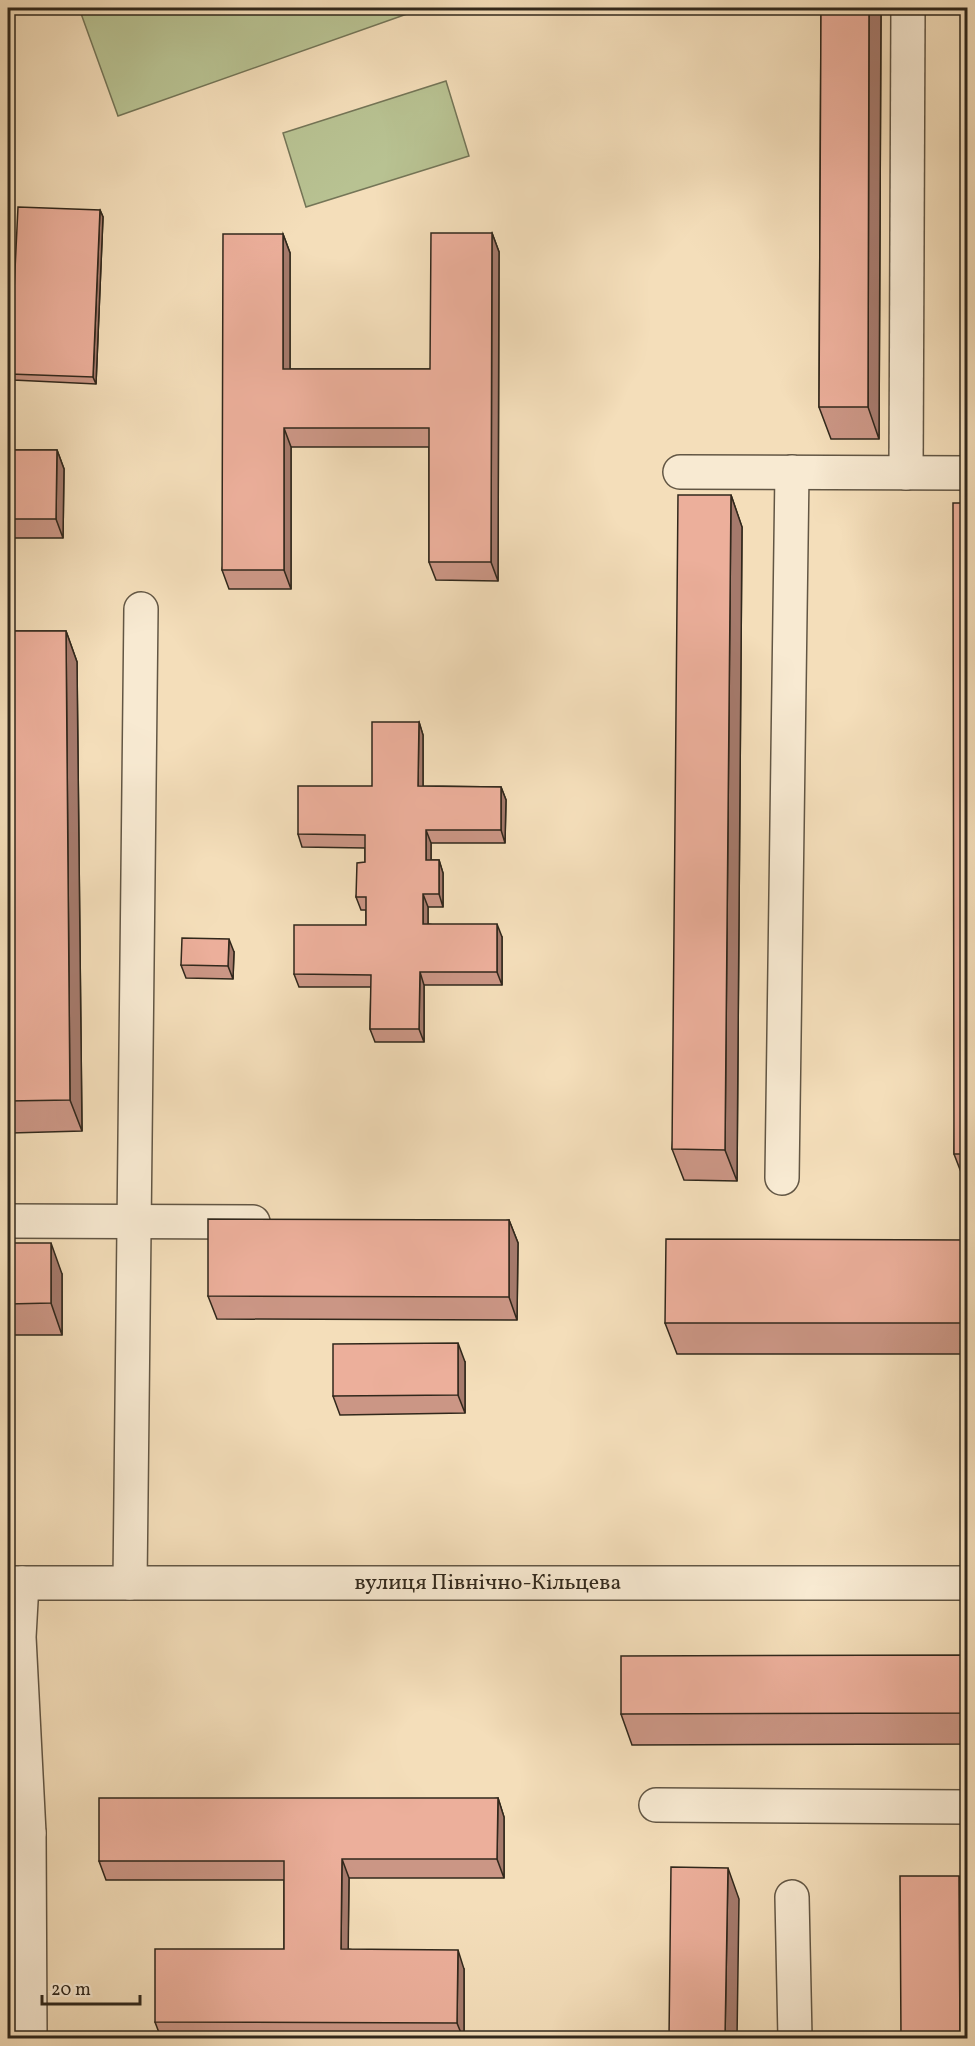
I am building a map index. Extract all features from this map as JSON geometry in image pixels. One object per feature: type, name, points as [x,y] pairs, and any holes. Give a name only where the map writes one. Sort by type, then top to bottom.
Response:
[{"type":"street","points":[[906,472],[908,8]]},
{"type":"street","points":[[680,472],[968,473]]},
{"type":"street","points":[[782,1178],[792,472]]},
{"type":"street","points":[[130,1583],[141,609]]},
{"type":"street","points":[[8,1221],[288,1222]]},
{"type":"street","points":[[15,1582],[19,1637],[18,1834],[30,2038]]},
{"type":"street","name":"вулиця Північно-Кільцева","points":[[15,1582],[968,1583]]},
{"type":"street","points":[[656,1805],[968,1807]]},
{"type":"street","points":[[792,1897],[795,2038]]},
{"type":"green space","points":[[79,8],[424,8],[118,116]]},
{"type":"green space","points":[[446,81],[469,156],[306,207],[283,133]]},
{"type":"building","points":[[821,8],[869,8],[868,407],[819,407]]},
{"type":"building","points":[[18,207],[100,210],[93,377],[10,374]]},
{"type":"building","points":[[431,233],[492,233],[491,562],[429,562],[429,428],[284,428],[284,570],[222,570],[223,234],[283,234],[283,369],[430,369]]},
{"type":"building","points":[[8,450],[57,450],[56,519],[8,519]]},
{"type":"building","points":[[678,495],[731,495],[725,1150],[672,1149]]},
{"type":"building","points":[[953,503],[968,503],[968,1154],[954,1154]]},
{"type":"building","points":[[8,631],[66,631],[70,1100],[8,1101]]},
{"type":"building","points":[[372,722],[419,722],[418,786],[501,787],[501,830],[426,830],[426,860],[439,860],[439,894],[423,894],[423,924],[497,924],[497,972],[420,972],[419,1029],[370,1029],[371,975],[294,974],[294,925],[366,925],[366,897],[356,897],[357,863],[365,862],[365,835],[298,834],[298,786],[372,786]]},
{"type":"building","points":[[182,938],[229,939],[228,966],[181,965]]},
{"type":"building","points":[[208,1219],[509,1220],[509,1297],[208,1296]]},
{"type":"building","points":[[666,1239],[968,1240],[968,1323],[665,1323]]},
{"type":"building","points":[[8,1243],[51,1243],[51,1303],[8,1304]]},
{"type":"building","points":[[458,1343],[458,1395],[333,1396],[333,1344]]},
{"type":"building","points":[[968,1655],[968,1713],[621,1714],[621,1656]]},
{"type":"building","points":[[99,1798],[498,1798],[497,1859],[342,1859],[341,1949],[458,1950],[457,2023],[155,2022],[155,1949],[284,1949],[284,1861],[99,1861]]},
{"type":"building","points":[[671,1867],[728,1868],[725,2038],[669,2038]]},
{"type":"building","points":[[900,1876],[959,1876],[960,2038],[901,2038]]}]
